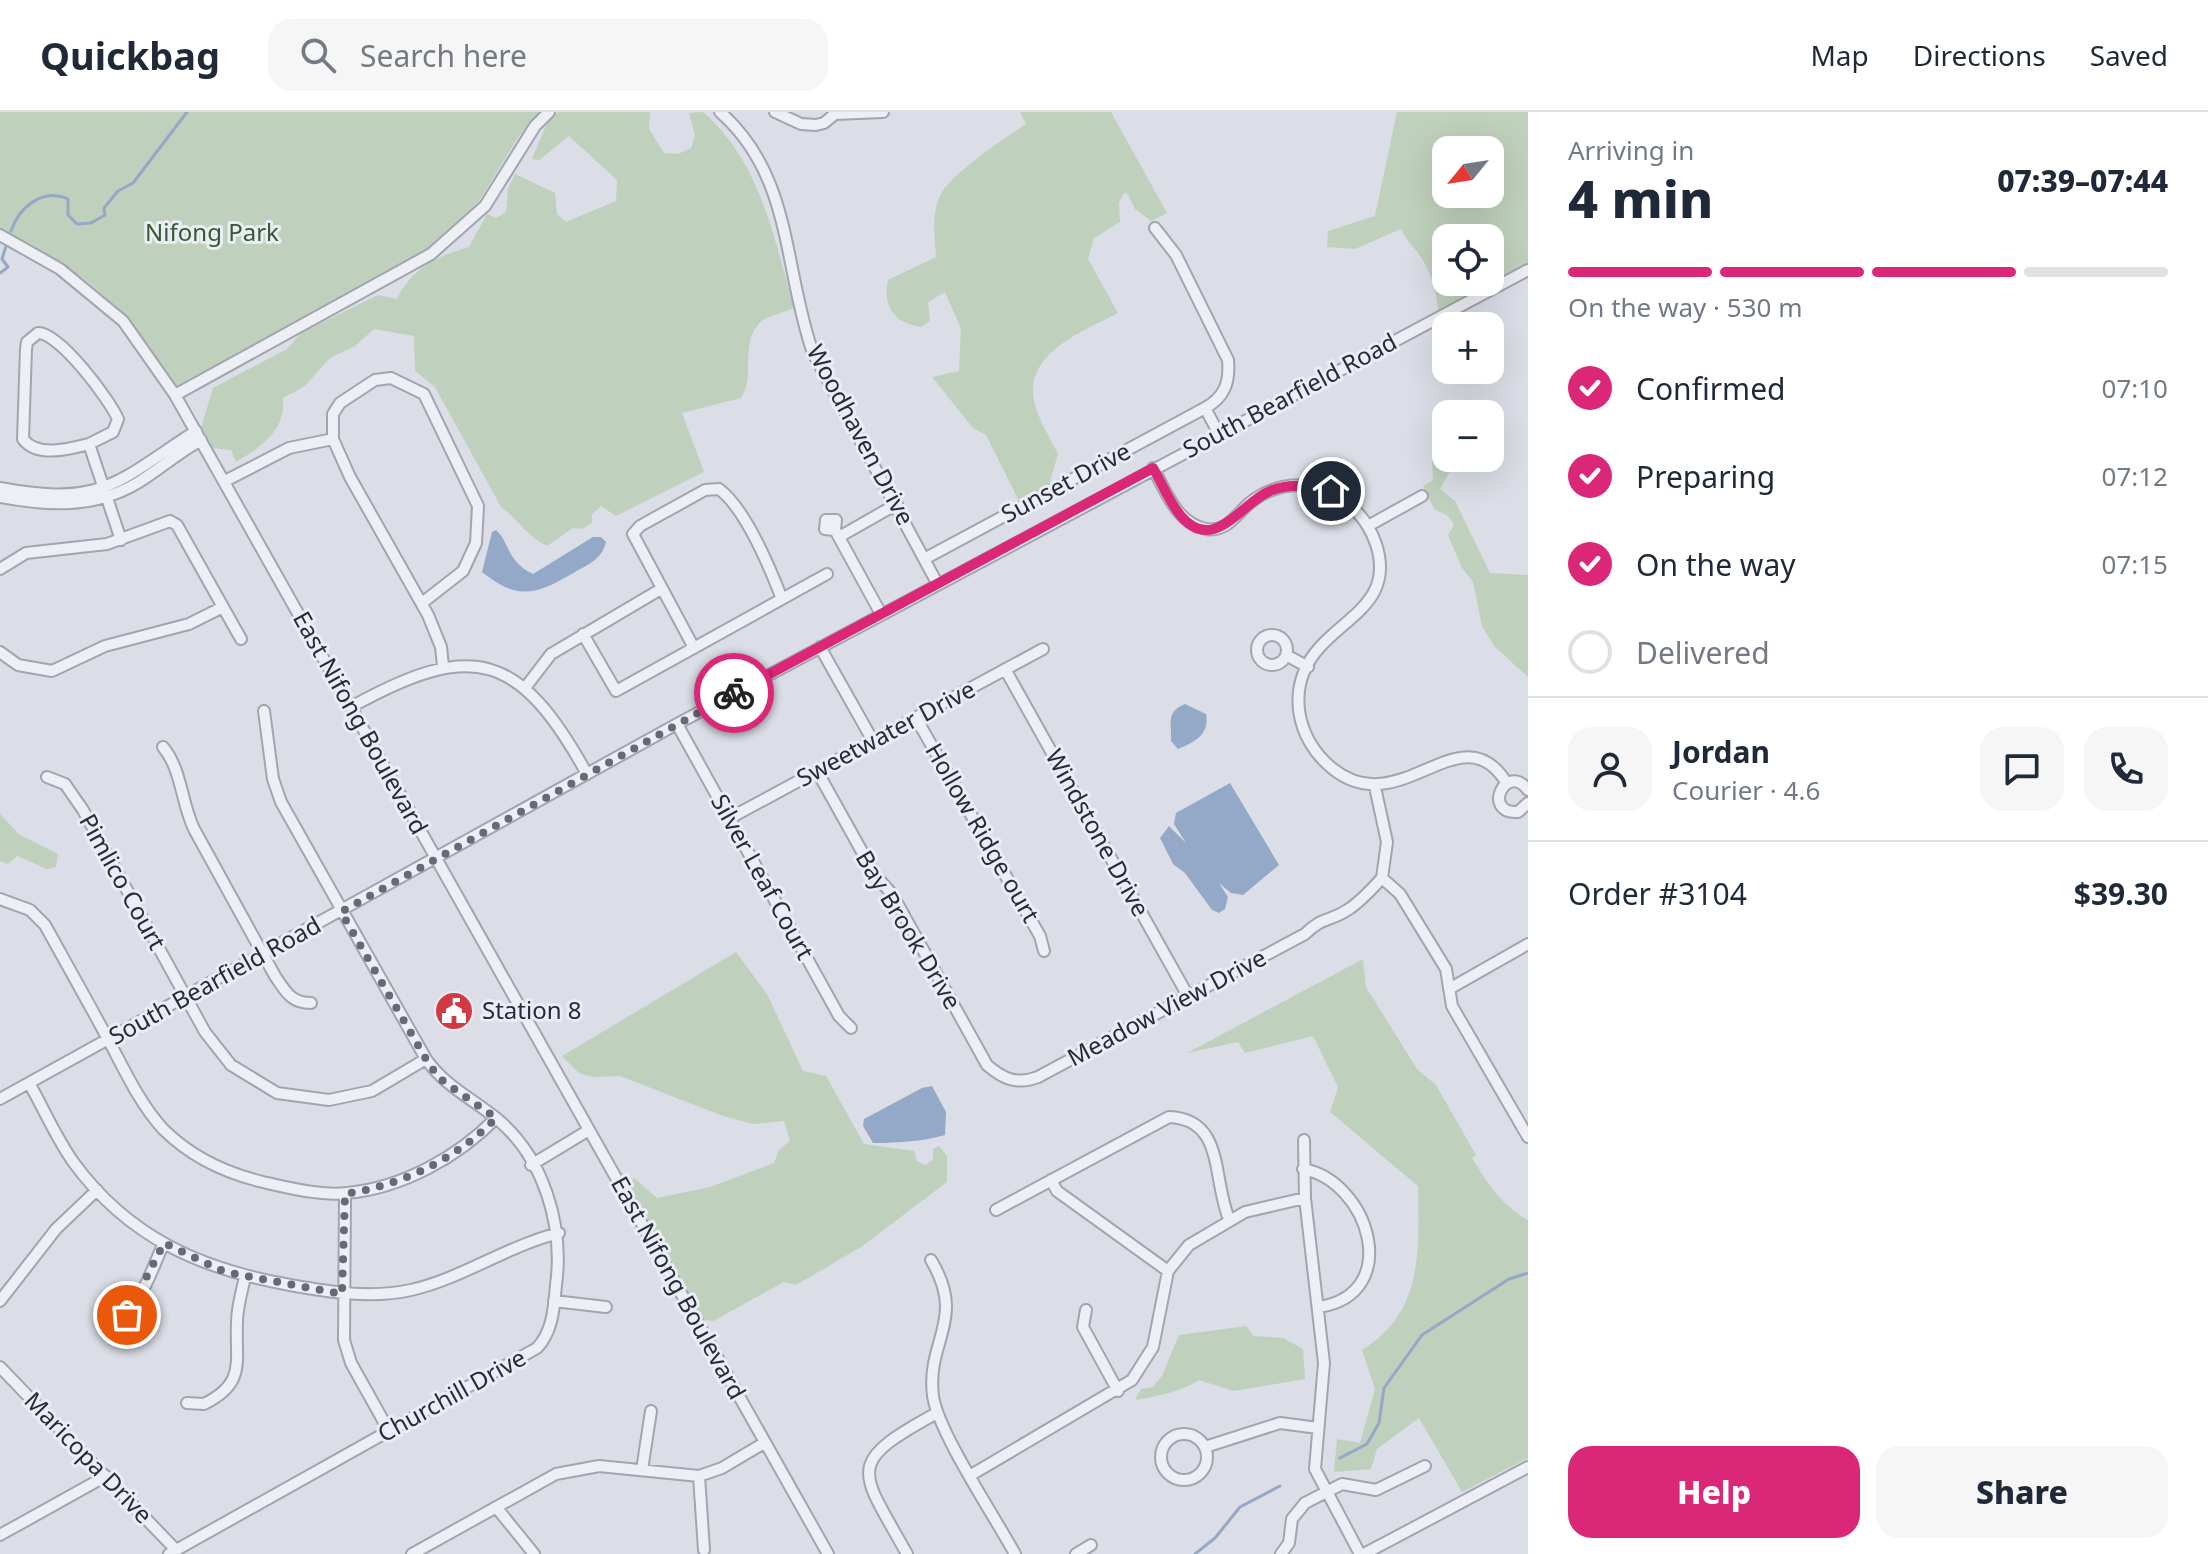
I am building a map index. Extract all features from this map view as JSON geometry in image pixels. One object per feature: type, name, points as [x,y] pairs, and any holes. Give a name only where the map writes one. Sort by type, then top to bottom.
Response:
[{"type":"street","points":[[175,395],[431,254],[485,206],[535,126],[549,112]]},
{"type":"street","name":"Woodhaven Drive","points":[[720,112],[754,149],[769,176],[801,319],[813,353],[937,583]]},
{"type":"street","points":[[775,112],[801,124],[816,125],[835,114],[883,112]]},
{"type":"street","name":"Sunset Drive","points":[[926,558],[1205,408],[1223,394],[1229,373],[1228,360],[1176,255],[1155,228]]},
{"type":"street","name":"East Nifong Boulevard","points":[[0,235],[60,269],[123,321],[175,395],[828,1554]]},
{"type":"street","name":"South Bearfield Road","points":[[0,1099],[677,724],[1528,270]]},
{"type":"street","points":[[38,333],[51,336],[72,358],[115,414],[118,426],[113,432],[89,444],[62,450],[32,448],[23,439],[26,349],[27,342],[38,333]]},
{"type":"street","points":[[422,603],[463,571],[476,543],[478,506],[441,436],[424,394],[403,381],[391,378],[375,380],[340,403],[333,414],[333,439],[350,477],[436,630],[443,666]]},
{"type":"street","points":[[1205,408],[1219,434]]},
{"type":"street","points":[[0,497],[65,505],[106,492],[198,435]]},
{"type":"street","points":[[225,481],[289,448],[333,439]]},
{"type":"street","points":[[89,444],[121,540]]},
{"type":"street","points":[[1153,468],[1183,519],[1207,529],[1229,524],[1253,500],[1269,491],[1302,486],[1331,491],[1357,508],[1377,549],[1379,568],[1374,594],[1358,616],[1320,647],[1308,667],[1298,694],[1298,714],[1311,746],[1336,772],[1375,787],[1417,776],[1454,756],[1485,761],[1500,771],[1506,782]]},
{"type":"street","points":[[0,488],[64,496],[106,492]]},
{"type":"street","points":[[694,648],[633,534],[640,526],[712,488],[725,493],[762,552],[782,599]]},
{"type":"street","points":[[1368,526],[1422,496]]},
{"type":"street","points":[[881,614],[837,534],[897,504]]},
{"type":"street","points":[[0,569],[14,558],[36,550],[64,551],[121,540],[163,521],[177,525],[241,639]]},
{"type":"street","points":[[583,634],[616,691],[827,574]]},
{"type":"street","points":[[525,688],[551,654],[661,589]]},
{"type":"street","points":[[0,652],[18,665],[52,671],[105,646],[189,624],[223,607]]},
{"type":"street","points":[[820,647],[873,741]]},
{"type":"street","name":"Sweetwater Drive","points":[[730,818],[1043,649]]},
{"type":"street","points":[[1286,655],[1308,667]]},
{"type":"street","points":[[351,707],[401,679],[443,666],[486,670],[525,688],[560,724],[587,774]]},
{"type":"street","name":"Windstone Drive","points":[[1005,669],[1188,996]]},
{"type":"street","name":"Churchill Drive","points":[[173,1552],[537,1348],[549,1331],[554,1301],[559,1233],[547,1195],[512,1133],[443,1081],[426,1059],[275,790],[264,711]]},
{"type":"street","name":"Hollow Ridge ourt","points":[[916,718],[1040,936],[1044,951]]},
{"type":"street","name":"Silver Leaf Court","points":[[677,724],[839,1016],[851,1028]]},
{"type":"street","points":[[163,747],[175,761],[185,810],[194,829],[264,955],[289,997],[311,1003]]},
{"type":"street","name":"Bay Brook Drive","points":[[817,771],[875,875],[892,894],[987,1065],[1008,1080]]},
{"type":"street","name":"Pimlico Court","points":[[47,777],[65,784],[83,810],[214,1048],[231,1065],[277,1093],[306,1100],[350,1098],[390,1083],[426,1059]]},
{"type":"street","points":[[1506,782],[1522,783],[1528,790]]},
{"type":"street","points":[[1506,782],[1498,795],[1503,809],[1518,812],[1528,803]]},
{"type":"street","points":[[1375,787],[1387,842],[1382,878],[1400,894],[1446,969],[1452,1006],[1528,1137]]},
{"type":"street","name":"Meadow View Drive","points":[[1008,1080],[1038,1077],[1305,934],[1319,920],[1334,918],[1349,910],[1382,878]]},
{"type":"street","points":[[0,899],[30,910],[45,925],[139,1097],[163,1128],[206,1162],[250,1179],[345,1194],[374,1189],[414,1175],[465,1147],[496,1118]]},
{"type":"street","points":[[1449,989],[1528,944]]},
{"type":"street","points":[[29,1083],[73,1161],[116,1210],[164,1243],[207,1266],[245,1277],[342,1294],[387,1294],[433,1284],[505,1250],[559,1233]]},
{"type":"street","points":[[996,1210],[1169,1117],[1183,1117],[1198,1123],[1210,1139],[1219,1197],[1229,1219]]},
{"type":"street","points":[[531,1165],[589,1130]]},
{"type":"street","points":[[1304,1140],[1305,1198],[1324,1363],[1315,1469],[1362,1554],[1528,1467]]},
{"type":"street","points":[[1303,1169],[1320,1172],[1341,1187],[1359,1216],[1369,1245],[1370,1261],[1359,1288],[1344,1301],[1319,1307]]},
{"type":"street","points":[[1051,1180],[1057,1191],[1168,1271]]},
{"type":"street","points":[[0,1301],[56,1229],[97,1190]]},
{"type":"street","points":[[345,1194],[344,1340],[351,1363],[389,1431]]},
{"type":"street","points":[[971,1475],[1132,1380],[1153,1347],[1168,1271],[1189,1245],[1229,1219],[1265,1206],[1305,1198]]},
{"type":"street","points":[[112,1323],[127,1315],[137,1302],[164,1243]]},
{"type":"street","points":[[931,1260],[948,1296],[933,1373],[937,1413],[1015,1554]]},
{"type":"street","points":[[187,1403],[204,1404],[233,1381],[239,1357],[237,1316],[245,1277]]},
{"type":"street","points":[[554,1301],[606,1307]]},
{"type":"street","points":[[1086,1310],[1083,1327],[1118,1391]]},
{"type":"street","name":"Maricopa Drive","points":[[0,1367],[106,1476],[173,1552]]},
{"type":"street","points":[[642,1470],[651,1411]]},
{"type":"street","points":[[907,1554],[872,1491],[868,1480],[870,1465],[874,1452],[889,1439],[937,1413]]},
{"type":"street","points":[[1205,1447],[1270,1425],[1318,1428]]},
{"type":"street","points":[[1180,1434],[1194,1436],[1205,1447],[1206,1462],[1192,1478],[1177,1478],[1162,1462],[1167,1441],[1180,1434]]},
{"type":"street","points":[[412,1554],[556,1474],[578,1467],[699,1476],[722,1468],[764,1443]]},
{"type":"street","points":[[1281,1554],[1289,1543],[1297,1510],[1325,1492],[1350,1483],[1376,1490],[1425,1466]]},
{"type":"street","points":[[0,1535],[106,1476]]},
{"type":"street","points":[[699,1476],[704,1550]]},
{"type":"street","points":[[496,1507],[534,1554]]},
{"type":"street","points":[[1076,1554],[1091,1545]]},
{"type":"green space","name":"Nifong Park","points":[[0,112],[540,112],[517,139],[479,201],[443,240],[397,269],[176,386],[118,308],[82,277],[0,230]]},
{"type":"green space","points":[[558,112],[650,112],[649,129],[664,153],[678,154],[691,148],[695,136],[689,113],[703,112],[738,153],[752,177],[771,228],[794,308],[766,318],[755,328],[749,348],[748,379],[741,398],[682,413],[704,472],[616,516],[601,506],[592,514],[592,523],[582,529],[573,528],[547,546],[501,507],[435,387],[415,371],[414,336],[374,329],[355,346],[330,358],[305,386],[283,398],[283,410],[276,429],[254,450],[236,462],[231,450],[211,448],[201,428],[213,388],[287,349],[301,333],[378,295],[397,299],[418,271],[446,255],[469,247],[487,214],[496,218],[506,212],[508,189],[515,174],[555,193],[557,214],[566,222],[616,201],[617,180],[569,136],[539,160],[532,159],[548,121]]},
{"type":"green space","points":[[1020,112],[1111,112],[1167,213],[1151,221],[1135,209],[1127,193],[1123,194],[1119,203],[1120,222],[1094,238],[1088,259],[1118,313],[1056,348],[1036,374],[1033,390],[1036,408],[1058,454],[1048,488],[1020,503],[986,435],[973,428],[932,377],[959,371],[961,329],[945,292],[928,302],[930,321],[921,327],[904,322],[892,312],[887,290],[888,280],[936,257],[935,218],[940,196],[966,167],[1026,124]]},
{"type":"green space","points":[[1397,112],[1528,112],[1528,264],[1504,277],[1504,224],[1432,224],[1432,283],[1427,269],[1401,229],[1355,249],[1327,247],[1328,231],[1375,216]]},
{"type":"green space","points":[[1436,296],[1469,296],[1440,312]]},
{"type":"green space","points":[[1433,472],[1450,472],[1440,489],[1455,501],[1490,573],[1528,575],[1528,677],[1494,646],[1482,626],[1473,582],[1462,568],[1448,535],[1454,525],[1448,516],[1434,509],[1423,486],[1433,480]]},
{"type":"green space","points":[[0,814],[20,835],[58,854],[56,867],[47,869],[17,856],[8,864],[0,861]]},
{"type":"green space","points":[[736,952],[767,994],[803,1071],[826,1076],[864,1144],[914,1151],[917,1161],[925,1165],[933,1160],[933,1149],[939,1146],[947,1156],[947,1182],[861,1247],[796,1285],[784,1282],[713,1321],[704,1320],[628,1184],[634,1178],[657,1198],[710,1187],[774,1163],[779,1150],[790,1141],[784,1121],[753,1124],[723,1116],[620,1076],[593,1077],[579,1073],[562,1056]]},
{"type":"green space","points":[[1363,959],[1366,987],[1417,1069],[1436,1085],[1476,1155],[1472,1158],[1489,1185],[1503,1201],[1528,1220],[1528,1458],[1462,1492],[1419,1418],[1377,1449],[1371,1469],[1334,1472],[1337,1439],[1360,1443],[1375,1389],[1362,1350],[1382,1335],[1397,1317],[1414,1277],[1418,1186],[1330,1112],[1338,1087],[1313,1036],[1245,1053],[1238,1042],[1187,1053]]},
{"type":"green space","points":[[1246,1326],[1254,1336],[1283,1338],[1303,1349],[1305,1379],[1234,1391],[1199,1380],[1177,1390],[1135,1400],[1141,1389],[1153,1387],[1162,1376],[1179,1335]]},
{"type":"water","points":[[496,530],[518,564],[533,574],[593,537],[601,537],[606,542],[594,560],[562,580],[539,590],[518,591],[495,582],[482,572],[492,532]]},
{"type":"water","points":[[1185,704],[1206,714],[1207,721],[1200,736],[1178,749],[1171,741],[1171,719],[1175,711]]},
{"type":"water","points":[[1230,783],[1279,865],[1243,895],[1231,893],[1219,883],[1228,897],[1225,909],[1219,913],[1212,910],[1185,873],[1173,864],[1160,838],[1169,826],[1186,843],[1174,824],[1176,813]]},
{"type":"water","points":[[932,1086],[946,1112],[945,1135],[873,1143],[863,1126],[864,1119],[922,1088]]},
{"type":"waterway","points":[[11,231],[26,208],[49,196],[68,199],[68,215],[77,224],[91,223],[105,215],[104,208],[118,191],[133,183],[187,112]]},
{"type":"waterway","points":[[0,273],[8,267],[2,259],[6,246]]},
{"type":"waterway","points":[[1340,1458],[1367,1444],[1379,1423],[1384,1388],[1422,1335],[1509,1279],[1528,1273]]},
{"type":"waterway","points":[[1195,1554],[1215,1538],[1240,1507],[1280,1486]]},
{"type":"way so far","points":[[127,1315],[137,1302],[164,1243],[225,1272],[342,1294],[345,1194],[374,1189],[414,1175],[465,1147],[496,1118],[443,1081],[430,1066],[341,912],[734,693]]},
{"type":"place","name":"Station 8","points":[[454,1011]]},
{"type":"route","points":[[734,693],[1153,468],[1183,519],[1207,529],[1219,529],[1229,524],[1253,500],[1285,486],[1331,491]]}]
